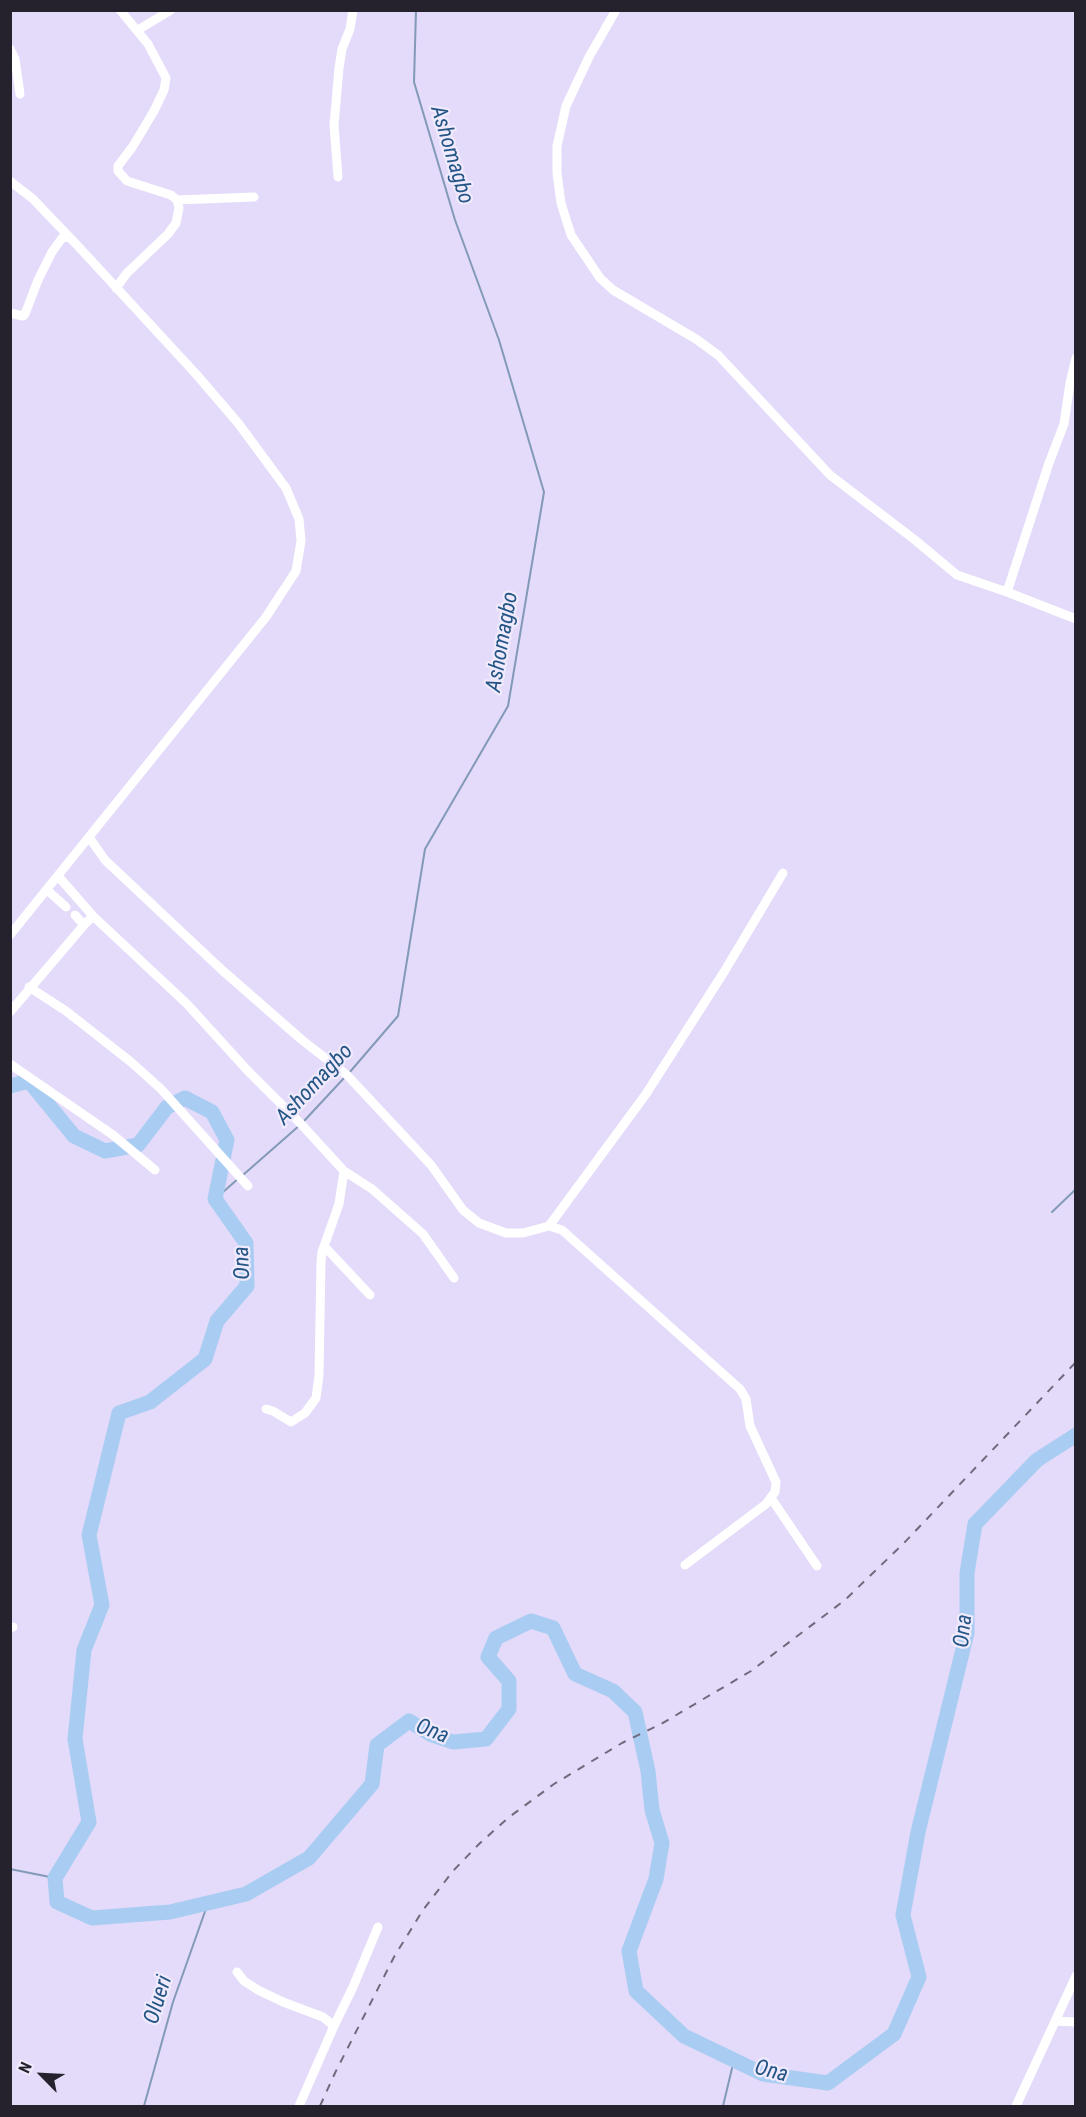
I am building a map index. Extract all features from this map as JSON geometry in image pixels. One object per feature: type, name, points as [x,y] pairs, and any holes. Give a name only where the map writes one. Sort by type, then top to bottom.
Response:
[{"type":"street","points":[[116,288],[127,273],[173,228],[179,208],[177,200],[171,195],[127,181],[118,171],[118,166],[154,111],[166,84],[166,78],[159,63],[138,30],[120,10]]},
{"type":"street","points":[[138,30],[171,10]]},
{"type":"street","points":[[338,177],[334,125],[339,68],[353,10]]},
{"type":"street","points":[[616,10],[589,57],[566,106],[557,146],[556,173],[561,203],[571,234],[600,278],[614,290],[696,339],[718,355],[810,456],[852,494],[915,540],[957,575],[1076,619]]},
{"type":"street","points":[[10,50],[16,64],[20,94]]},
{"type":"street","points":[[10,181],[33,199],[221,402],[270,464],[291,498],[299,519],[301,541],[296,571],[274,606],[10,935]]},
{"type":"street","points":[[177,200],[254,197]]},
{"type":"street","points":[[10,313],[23,316],[25,314],[51,252],[62,238],[69,237]]},
{"type":"street","points":[[1007,592],[1064,424],[1076,358]]},
{"type":"street","points":[[89,837],[112,866],[222,970],[295,1034],[347,1075],[431,1165],[463,1210],[479,1223],[506,1233],[523,1233],[549,1226],[562,1230],[740,1389],[746,1399],[750,1426],[776,1482],[775,1492],[771,1498],[686,1565]]},
{"type":"street","points":[[549,1226],[646,1094],[724,972],[783,873]]},
{"type":"street","points":[[58,876],[93,916],[187,1004],[344,1171],[372,1189],[423,1234],[454,1278]]},
{"type":"street","points":[[47,890],[66,907]]},
{"type":"street","points":[[75,915],[84,925]]},
{"type":"street","points":[[10,1012],[29,987],[93,916]]},
{"type":"street","points":[[29,987],[66,1011],[131,1062],[161,1089],[248,1186]]},
{"type":"street","points":[[10,1064],[113,1134],[155,1170]]},
{"type":"street","points":[[266,1409],[291,1422],[305,1413],[316,1398],[319,1375],[321,1262],[324,1246],[339,1204],[344,1171]]},
{"type":"street","points":[[324,1246],[370,1295]]},
{"type":"street","points":[[771,1498],[817,1566]]},
{"type":"street","points":[[299,2106],[378,1927]]},
{"type":"street","points":[[237,1972],[244,1981],[258,1990],[323,2017],[334,2026]]},
{"type":"street","points":[[1016,2106],[1076,1976]]},
{"type":"street","points":[[1056,2021],[1076,2022]]},
{"type":"waterway","name":"Ashomagbo","points":[[349,1073],[398,1016],[425,849],[508,706],[544,492],[499,340],[455,220],[414,82],[416,10]]},
{"type":"waterway","name":"Ashomagbo","points":[[304,1121],[345,1077]]},
{"type":"waterway","name":"Ona","points":[[10,1086],[29,1081],[74,1136],[105,1151],[138,1145],[167,1107],[185,1098],[212,1112],[227,1140],[215,1199],[246,1243],[247,1286],[217,1321],[205,1359],[150,1402],[119,1413],[89,1535],[102,1605],[84,1650],[75,1739],[89,1822],[55,1878],[57,1902],[92,1918],[170,1912],[246,1894],[309,1858],[372,1784],[377,1745],[409,1721],[432,1735],[453,1742],[486,1739],[509,1709],[509,1681],[488,1657],[496,1638],[531,1621],[553,1628],[575,1674],[613,1691],[635,1712],[648,1771],[652,1810],[662,1843],[656,1879],[629,1951],[636,1991],[684,2036],[763,2074],[828,2083],[894,2034],[919,1977],[903,1915],[918,1832],[967,1633],[967,1573],[975,1524],[1037,1460],[1076,1435]]},
{"type":"waterway","name":"Ashomagbo","points":[[243,1175],[300,1125]]},
{"type":"waterway","name":"Ashomagbo","points":[[215,1199],[239,1178]]},
{"type":"waterway","points":[[1052,1212],[1076,1189]]},
{"type":"waterway","points":[[10,1869],[55,1878]]},
{"type":"waterway","name":"Olueri","points":[[144,2106],[173,2002],[208,1903]]},
{"type":"waterway","points":[[723,2106],[734,2060]]},
{"type":"railway","points":[[320,2106],[394,1957],[423,1910],[453,1871],[479,1844],[508,1818],[554,1784],[751,1671],[845,1600],[904,1543],[1076,1362]]}]
